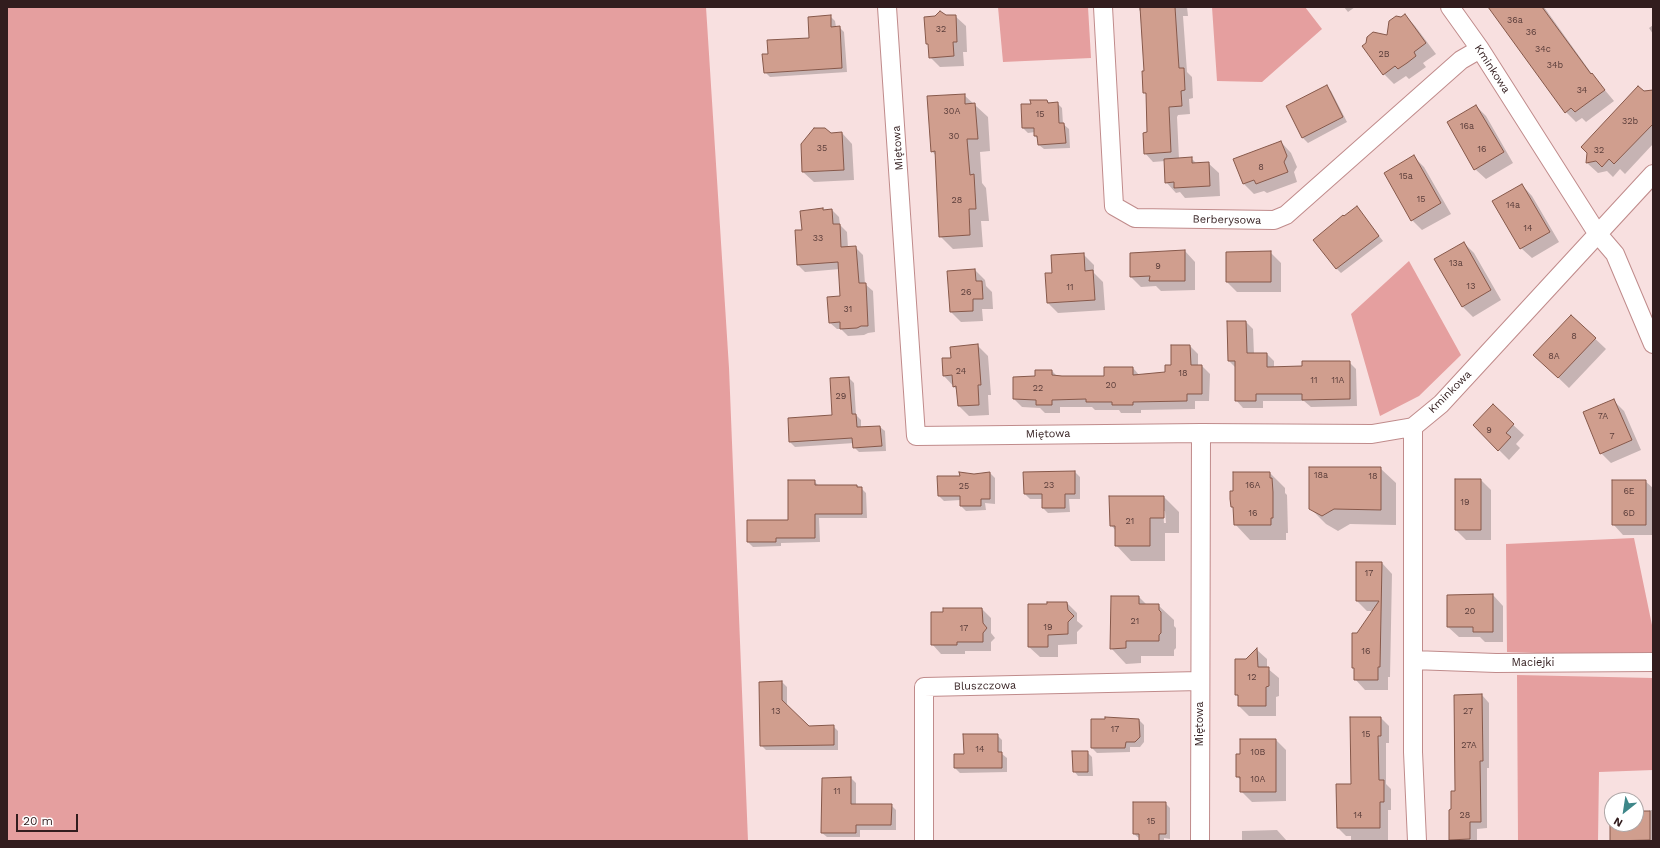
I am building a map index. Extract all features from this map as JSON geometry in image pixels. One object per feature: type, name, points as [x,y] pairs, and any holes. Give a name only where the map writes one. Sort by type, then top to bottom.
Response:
[{"type":"street","name":"Miętowa","points":[[887,7],[916,436],[1201,433],[1200,841]]},
{"type":"street","name":"Berberysowa","points":[[1103,7],[1114,206],[1135,218],[1274,220],[1286,215],[1461,60],[1480,49]]},
{"type":"street","name":"Kminkowa","points":[[1450,7],[1480,49],[1597,233],[1615,254],[1653,344]]},
{"type":"street","name":"Kminkowa","points":[[1201,433],[1372,434],[1413,427],[1441,404],[1653,174]]},
{"type":"street","points":[[1413,427],[1413,752],[1417,841]]},
{"type":"street","name":"Maciejki","points":[[1413,660],[1496,663],[1653,662]]},
{"type":"street","name":"Bluszczowa","points":[[924,841],[924,688],[1200,681]]},
{"type":"shaded area","points":[[7,7],[706,7],[729,368],[748,841],[7,841]]},
{"type":"shaded area","points":[[998,7],[1088,7],[1091,58],[1003,62]]},
{"type":"shaded area","points":[[1212,7],[1305,7],[1322,29],[1262,82],[1217,81]]},
{"type":"shaded area","points":[[1409,261],[1461,355],[1419,396],[1380,416],[1351,314]]},
{"type":"shaded area","points":[[1634,538],[1653,630],[1653,657],[1507,652],[1506,544]]},
{"type":"shaded area","points":[[1517,675],[1653,678],[1653,770],[1599,772],[1598,841],[1518,841]]},
{"type":"building","points":[[1140,7],[1175,7],[1179,68],[1184,68],[1185,90],[1181,91],[1182,106],[1169,107],[1171,152],[1144,154],[1143,133],[1147,132],[1146,93],[1143,93],[1142,71],[1144,71]]},
{"type":"building","points":[[1488,7],[1542,7],[1591,74],[1592,73],[1605,90],[1575,112],[1571,108],[1565,113]]},
{"type":"building","points":[[940,11],[946,15],[956,15],[957,42],[953,42],[954,56],[929,58],[928,44],[926,44],[924,17],[935,16]]},
{"type":"building","points":[[1405,14],[1426,43],[1414,52],[1416,56],[1407,63],[1398,69],[1395,66],[1383,75],[1362,46],[1366,43],[1367,37],[1373,32],[1387,35],[1389,21],[1396,16],[1401,17]]},
{"type":"building","points":[[831,15],[831,27],[840,26],[842,68],[764,73],[762,54],[768,54],[767,40],[809,38],[808,17]]},
{"type":"building","points":[[1327,85],[1343,117],[1302,138],[1286,106]]},
{"type":"building","points":[[1638,86],[1644,91],[1653,90],[1653,124],[1614,164],[1609,159],[1602,167],[1596,161],[1586,163],[1587,153],[1581,147]]},
{"type":"building","points":[[965,94],[965,104],[975,103],[978,139],[967,139],[970,175],[974,174],[976,209],[969,209],[970,235],[939,237],[935,151],[931,152],[927,96]]},
{"type":"building","points":[[1030,100],[1047,100],[1048,103],[1058,102],[1059,123],[1064,123],[1066,143],[1038,145],[1037,136],[1034,136],[1034,128],[1022,128],[1021,104],[1031,104]]},
{"type":"building","points":[[1476,105],[1504,152],[1474,170],[1447,122]]},
{"type":"building","points":[[814,128],[825,128],[831,133],[842,132],[844,170],[802,172],[801,144]]},
{"type":"building","points":[[1281,141],[1287,156],[1284,162],[1288,172],[1256,184],[1254,180],[1243,184],[1233,159]]},
{"type":"building","points":[[1414,155],[1441,203],[1411,221],[1384,173]]},
{"type":"building","points":[[1192,157],[1192,163],[1209,162],[1210,186],[1174,188],[1174,182],[1165,183],[1164,159]]},
{"type":"building","points":[[1522,184],[1550,232],[1520,249],[1492,201]]},
{"type":"building","points":[[1357,206],[1379,236],[1336,269],[1313,240],[1343,215],[1344,216]]},
{"type":"building","points":[[823,208],[823,210],[832,209],[833,224],[840,224],[841,247],[856,246],[859,283],[866,283],[868,326],[840,329],[840,322],[829,323],[827,297],[840,296],[838,262],[797,265],[795,230],[802,230],[800,211]]},
{"type":"building","points":[[1464,242],[1491,290],[1462,307],[1434,259]]},
{"type":"building","points":[[1185,250],[1185,281],[1149,281],[1150,276],[1130,277],[1130,253]]},
{"type":"building","points":[[1271,251],[1271,282],[1226,282],[1226,252]]},
{"type":"building","points":[[1084,253],[1085,271],[1093,270],[1095,300],[1047,303],[1045,273],[1052,273],[1051,255]]},
{"type":"building","points":[[975,269],[976,281],[982,281],[983,299],[973,299],[973,311],[950,312],[947,271]]},
{"type":"building","points":[[1571,315],[1596,338],[1558,378],[1533,355]]},
{"type":"building","points":[[1227,321],[1246,321],[1247,353],[1267,353],[1267,367],[1302,366],[1302,361],[1350,361],[1350,399],[1302,400],[1302,394],[1256,394],[1256,401],[1235,401],[1235,361],[1228,361]]},
{"type":"building","points":[[978,344],[981,385],[978,385],[979,405],[958,406],[956,386],[953,387],[952,375],[943,376],[942,358],[951,358],[950,347]]},
{"type":"building","points":[[1171,345],[1190,345],[1191,365],[1202,365],[1202,394],[1187,394],[1187,401],[1133,402],[1133,405],[1112,405],[1112,402],[1086,402],[1086,399],[1052,400],[1052,405],[1036,405],[1036,400],[1013,399],[1013,377],[1035,376],[1035,370],[1052,370],[1052,375],[1062,376],[1104,376],[1104,367],[1133,367],[1133,375],[1165,372],[1165,365],[1171,365]]},
{"type":"building","points":[[849,377],[852,414],[856,414],[857,427],[880,426],[882,446],[853,448],[852,438],[789,442],[788,418],[832,415],[830,378]]},
{"type":"building","points":[[1614,399],[1632,440],[1600,454],[1583,412]]},
{"type":"building","points":[[1493,404],[1514,424],[1506,433],[1511,437],[1498,451],[1473,425]]},
{"type":"building","points":[[1309,467],[1381,467],[1381,510],[1334,509],[1322,516],[1309,509]]},
{"type":"building","points":[[1075,471],[1075,494],[1065,494],[1065,508],[1042,508],[1042,494],[1024,494],[1023,472]]},
{"type":"building","points":[[959,472],[974,474],[990,472],[990,499],[981,499],[981,506],[960,506],[960,496],[938,496],[937,476],[960,476]]},
{"type":"building","points":[[1233,472],[1270,472],[1273,492],[1273,518],[1271,518],[1271,525],[1234,525],[1233,507],[1231,507],[1230,499],[1230,491],[1233,491]]},
{"type":"building","points":[[1455,479],[1481,479],[1481,530],[1455,530]]},
{"type":"building","points":[[788,480],[815,480],[815,485],[857,485],[857,487],[862,487],[862,514],[815,514],[815,538],[776,538],[776,542],[747,542],[747,520],[788,520]]},
{"type":"building","points":[[1612,480],[1646,480],[1646,525],[1612,525]]},
{"type":"building","points":[[1109,496],[1164,496],[1164,518],[1150,518],[1150,546],[1115,546],[1115,526],[1110,526]]},
{"type":"building","points":[[1356,562],[1382,562],[1380,667],[1378,667],[1378,680],[1354,680],[1354,668],[1352,668],[1352,633],[1357,633],[1379,601],[1356,601]]},
{"type":"building","points":[[1493,594],[1493,632],[1473,632],[1473,627],[1447,627],[1447,595]]},
{"type":"building","points":[[1111,596],[1139,596],[1139,604],[1159,604],[1159,610],[1161,612],[1161,633],[1159,635],[1159,641],[1126,641],[1126,648],[1110,649]]},
{"type":"building","points":[[1047,602],[1067,602],[1068,610],[1074,616],[1068,622],[1068,634],[1048,635],[1048,647],[1028,647],[1028,604],[1047,604]]},
{"type":"building","points":[[943,608],[982,608],[983,623],[987,628],[983,633],[983,642],[957,642],[957,645],[931,645],[931,612],[943,612]]},
{"type":"building","points":[[1257,648],[1258,667],[1269,667],[1269,686],[1266,687],[1266,706],[1238,706],[1238,695],[1235,695],[1235,659],[1246,659]]},
{"type":"building","points":[[782,681],[782,700],[809,726],[834,725],[834,745],[760,746],[759,682]]},
{"type":"building","points":[[1482,694],[1483,761],[1480,761],[1481,822],[1470,822],[1470,839],[1449,840],[1449,810],[1451,809],[1451,791],[1455,791],[1454,695]]},
{"type":"building","points":[[1105,717],[1139,719],[1140,737],[1135,742],[1126,742],[1125,748],[1091,748],[1091,719],[1105,719]]},
{"type":"building","points":[[1350,717],[1381,717],[1381,736],[1378,736],[1379,780],[1384,780],[1384,802],[1380,802],[1380,828],[1337,828],[1336,784],[1351,784]]},
{"type":"building","points":[[963,734],[998,734],[998,752],[1002,752],[1002,768],[954,768],[954,754],[964,754]]},
{"type":"building","points":[[1240,739],[1276,739],[1276,792],[1240,792],[1240,777],[1236,777],[1236,754],[1240,754]]},
{"type":"building","points":[[1072,751],[1088,751],[1088,772],[1073,772]]},
{"type":"building","points":[[851,777],[851,804],[892,804],[891,825],[856,825],[856,833],[821,833],[822,778]]},
{"type":"building","points":[[1133,802],[1166,802],[1166,834],[1159,834],[1159,841],[1139,841],[1139,834],[1133,834]]},
{"type":"building","points":[[1644,811],[1650,811],[1650,840],[1610,841],[1610,832],[1644,832]]}]
